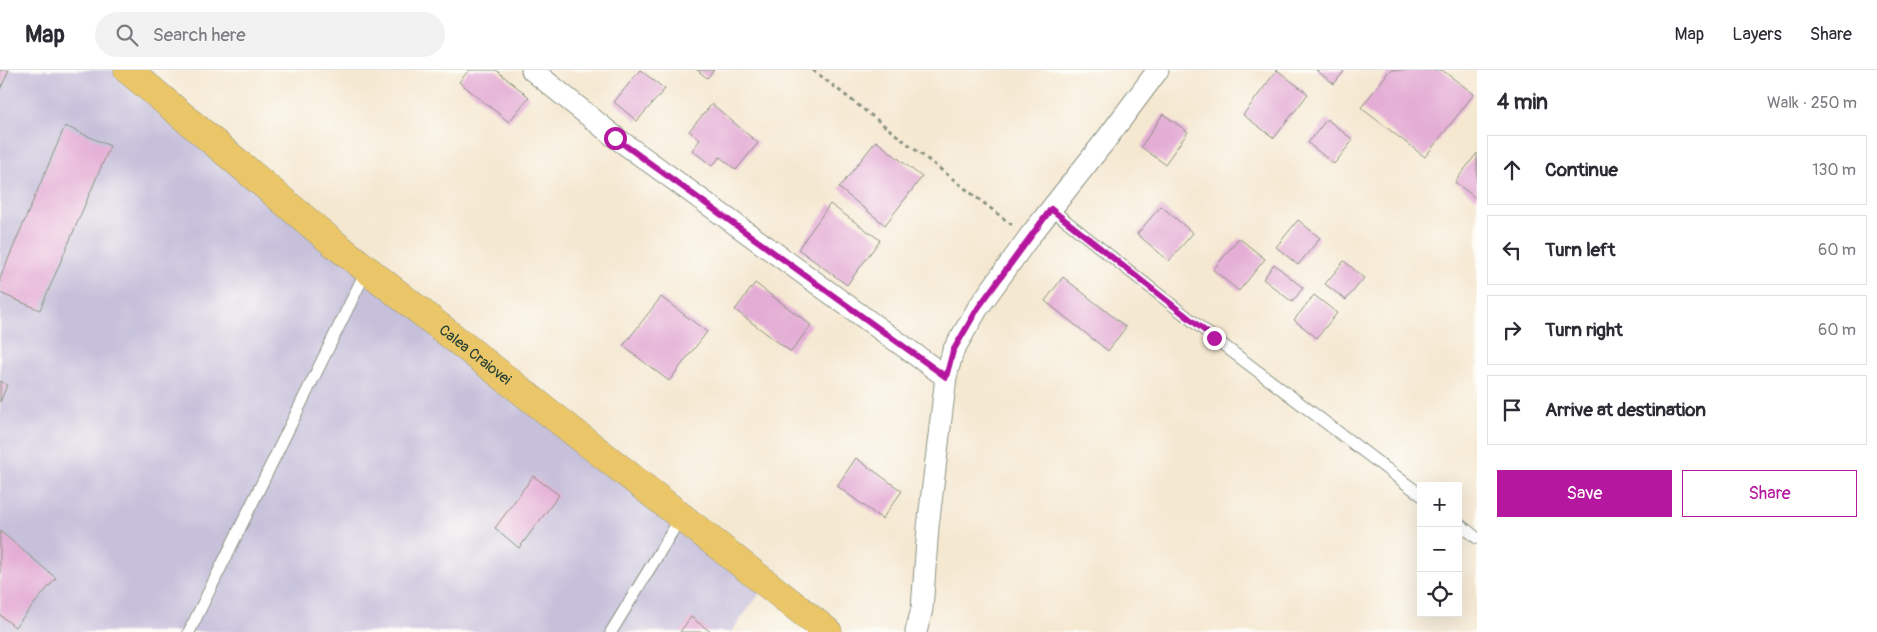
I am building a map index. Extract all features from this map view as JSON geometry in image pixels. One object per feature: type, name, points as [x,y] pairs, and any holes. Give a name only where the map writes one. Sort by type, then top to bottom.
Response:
[{"type":"main road","name":"Calea Craiovei","points":[[128,70],[368,270],[828,632]]},
{"type":"street","points":[[532,70],[615,138],[946,377]]},
{"type":"street","points":[[916,632],[922,609],[928,526],[946,377],[953,351],[970,321],[1029,237],[1108,138],[1158,70]]},
{"type":"lane","points":[[1051,209],[1214,338],[1417,492]]},
{"type":"lane","points":[[189,632],[368,270]]},
{"type":"lane","points":[[611,632],[682,516]]},
{"type":"lane","points":[[1462,526],[1477,538]]},
{"type":"path","points":[[813,70],[1029,237]]},
{"type":"shaded area","points":[[0,70],[114,70],[214,148],[761,592],[731,632],[0,632]]},
{"type":"building","points":[[0,70],[9,70],[0,90]]},
{"type":"building","points":[[469,70],[496,70],[529,97],[509,122],[459,82]]},
{"type":"building","points":[[640,70],[665,89],[637,121],[614,102]]},
{"type":"building","points":[[697,70],[714,70],[707,78]]},
{"type":"building","points":[[1277,70],[1308,94],[1274,138],[1243,115]]},
{"type":"building","points":[[1316,70],[1345,70],[1334,84]]},
{"type":"building","points":[[1390,70],[1442,70],[1474,94],[1425,157],[1361,108]]},
{"type":"building","points":[[712,104],[758,143],[736,170],[720,157],[712,166],[692,150],[700,140],[689,131]]},
{"type":"building","points":[[1163,114],[1188,132],[1165,164],[1141,147]]},
{"type":"building","points":[[1327,119],[1353,140],[1334,164],[1308,143]]},
{"type":"building","points":[[65,126],[110,146],[40,310],[0,293],[0,278]]},
{"type":"building","points":[[876,141],[922,177],[885,225],[839,188]]},
{"type":"building","points":[[1477,153],[1477,199],[1455,182]]},
{"type":"building","points":[[830,204],[880,240],[847,285],[798,249]]},
{"type":"building","points":[[1161,206],[1193,233],[1169,261],[1137,234]]},
{"type":"building","points":[[1298,220],[1320,238],[1298,265],[1276,247]]},
{"type":"building","points":[[1239,238],[1265,259],[1239,291],[1213,270]]},
{"type":"building","points":[[1344,261],[1364,278],[1346,300],[1325,284]]},
{"type":"building","points":[[1274,264],[1303,288],[1292,302],[1263,279]]},
{"type":"building","points":[[1063,277],[1126,327],[1108,351],[1045,301]]},
{"type":"building","points":[[755,283],[811,325],[791,352],[735,310]]},
{"type":"building","points":[[1314,295],[1337,313],[1317,338],[1294,320]]},
{"type":"building","points":[[661,297],[707,332],[669,381],[623,346]]},
{"type":"building","points":[[0,381],[7,385],[0,402]]},
{"type":"building","points":[[856,458],[902,491],[882,519],[837,486]]},
{"type":"building","points":[[533,476],[559,495],[519,548],[495,528]]},
{"type":"building","points":[[0,531],[56,578],[15,627],[0,615]]},
{"type":"building","points":[[691,617],[711,632],[680,632]]},
{"type":"route","points":[[615,138],[946,377],[953,351],[978,308],[1051,209],[1214,338]]}]
